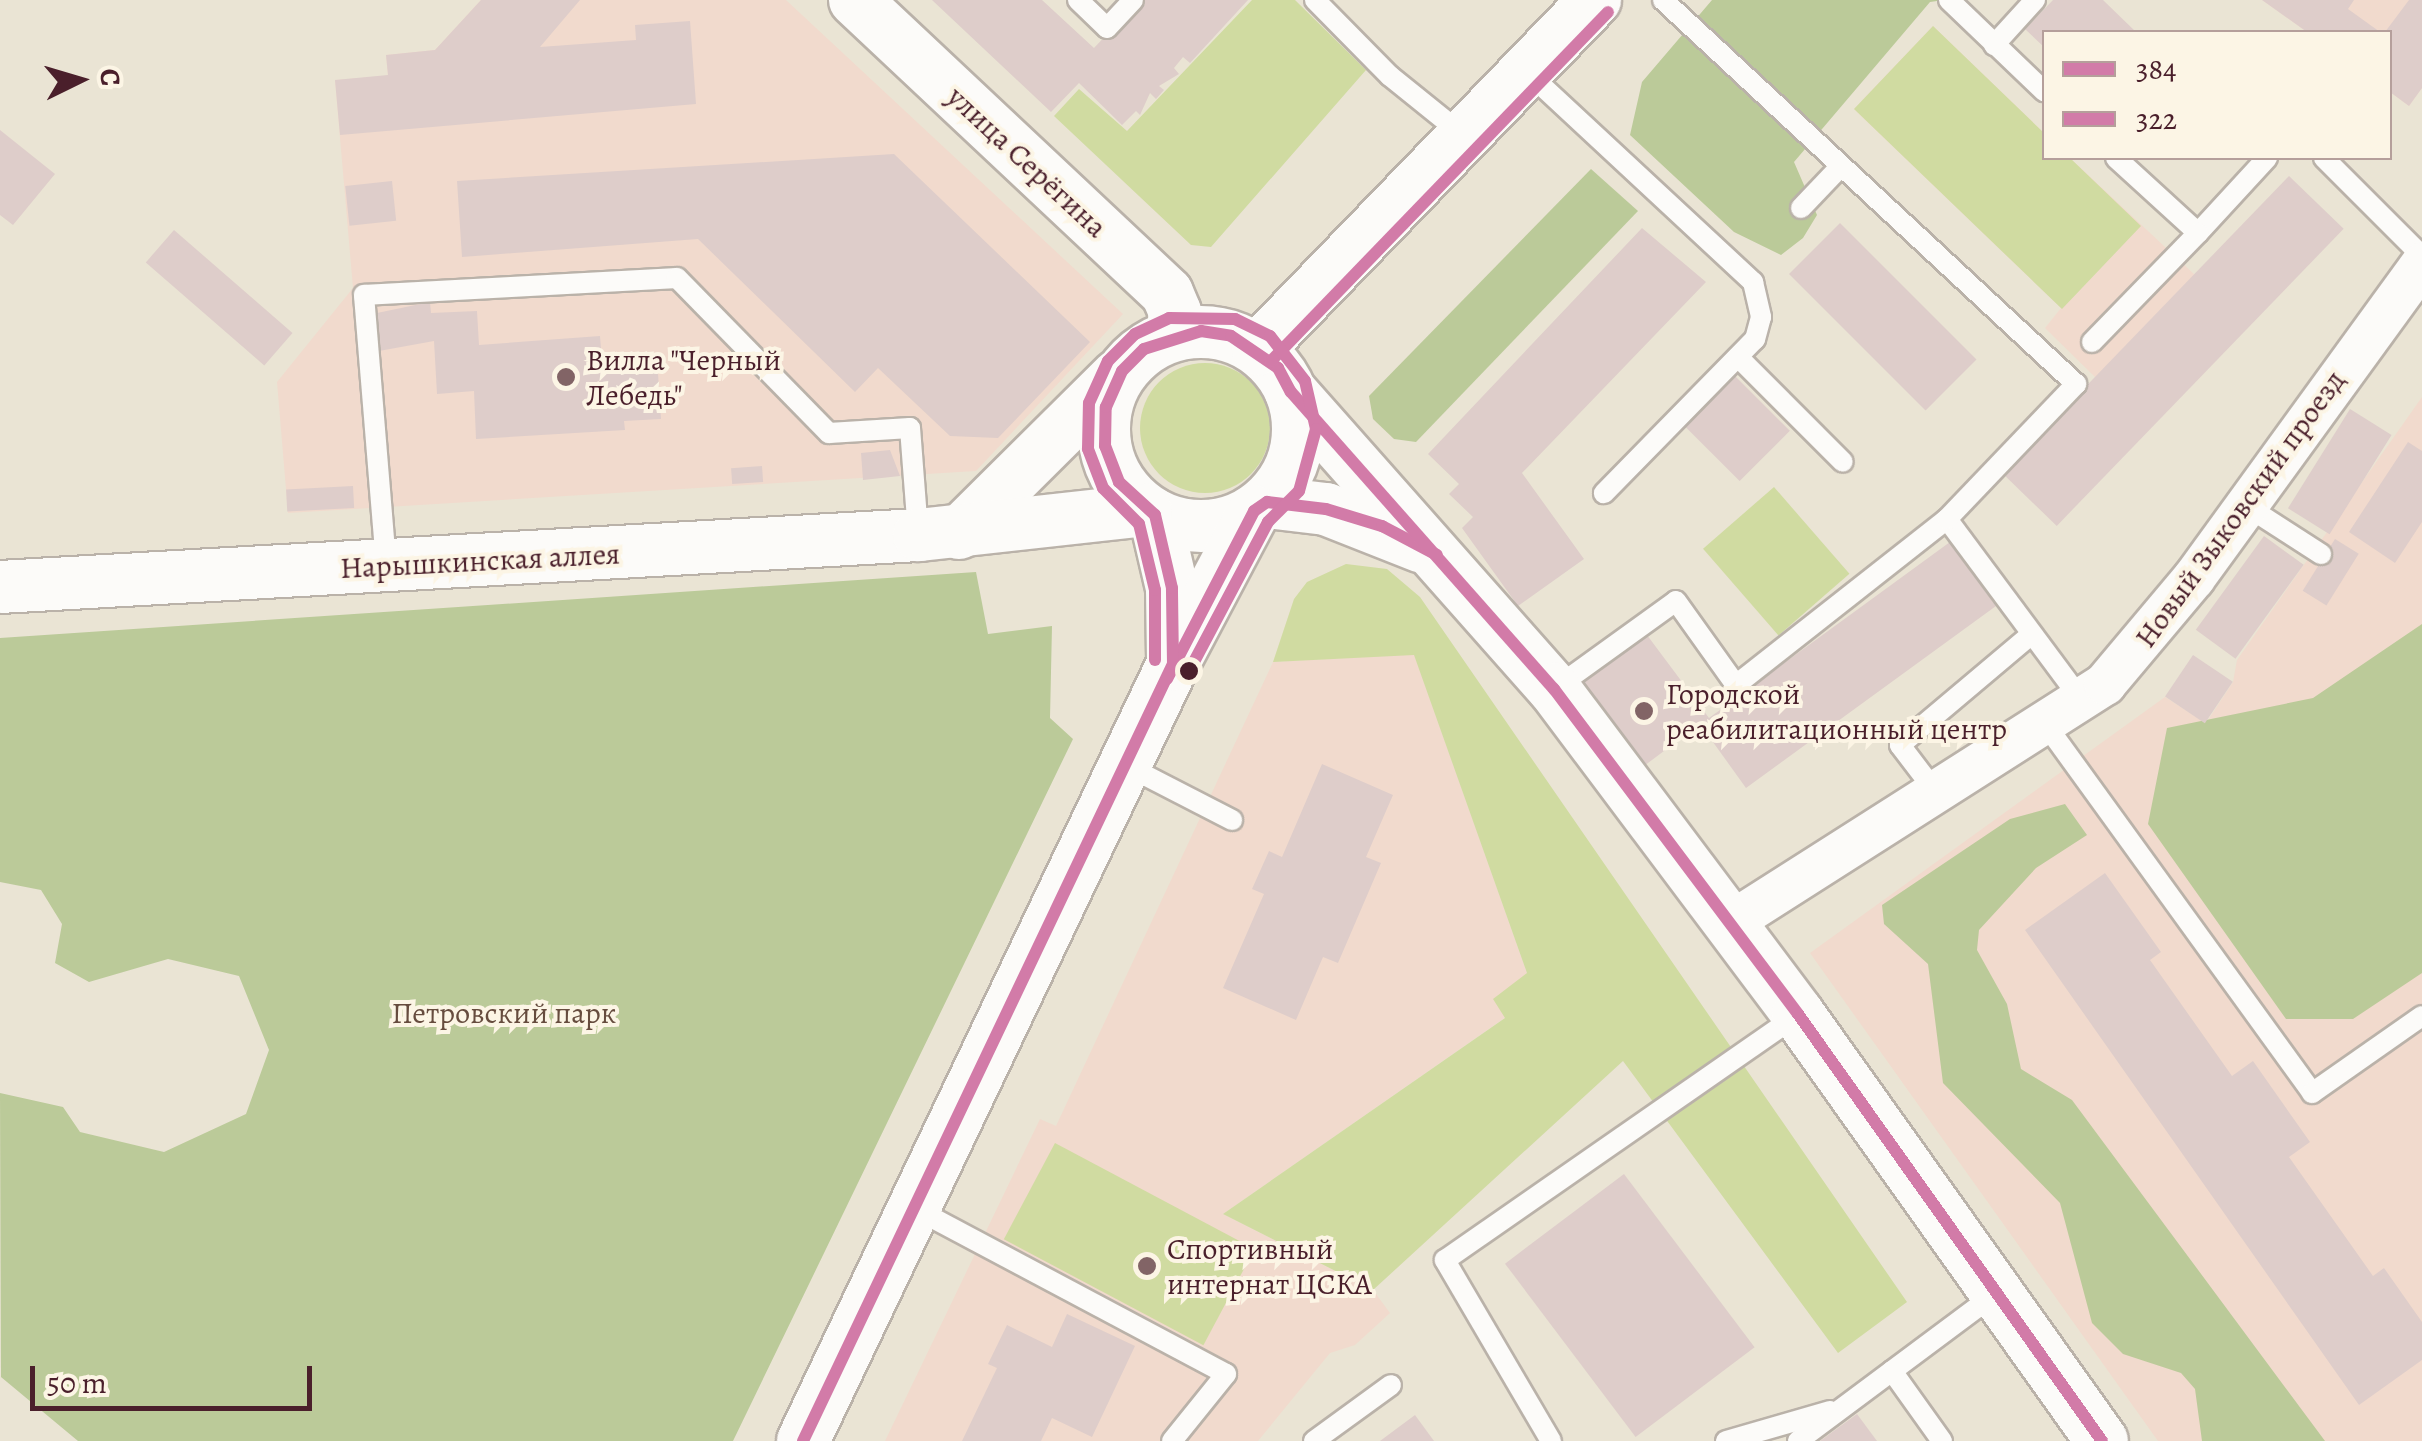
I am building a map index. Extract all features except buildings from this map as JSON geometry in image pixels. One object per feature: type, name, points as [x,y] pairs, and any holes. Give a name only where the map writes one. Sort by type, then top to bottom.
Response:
[{"type":"street","name":"улица Серёгина","points":[[855,0],[1167,293],[1175,312],[1172,335]]},
{"type":"street","points":[[1258,349],[1594,0]]},
{"type":"street","name":"Новый Зыковский проезд","points":[[1730,922],[2046,725],[2082,701],[2126,662],[2248,507],[2422,260]]},
{"type":"street","points":[[939,534],[1122,371],[1172,335],[1231,336],[1258,349],[1292,392],[1448,561],[1554,689],[1798,1014],[2102,1441]]},
{"type":"street","points":[[1122,371],[1106,407],[1105,446],[1118,482],[1150,513],[1181,525],[1219,525],[1260,507],[1326,509],[1382,526],[1448,561]]},
{"type":"street","points":[[803,1441],[1129,767],[1173,664],[1260,507],[1293,461],[1299,426],[1292,392]]},
{"type":"street","points":[[1150,513],[1172,588],[1173,664]]},
{"type":"street","name":"Нарышкинская аллея","points":[[0,587],[939,534],[1150,513]]},
{"type":"lane","points":[[1078,0],[1107,28],[1133,0]]},
{"type":"lane","points":[[1315,0],[1390,76],[1462,134]]},
{"type":"lane","points":[[1554,689],[1676,600],[1736,684],[1946,519],[2076,384],[1663,0]]},
{"type":"lane","points":[[1949,0],[2042,90]]},
{"type":"lane","points":[[1994,45],[2034,0]]},
{"type":"lane","points":[[1525,70],[1754,282],[1761,317],[1754,340],[1604,492]]},
{"type":"lane","points":[[2118,160],[2198,233]]},
{"type":"lane","points":[[2092,342],[2265,160]]},
{"type":"lane","points":[[2326,160],[2422,260]]},
{"type":"lane","points":[[1801,208],[1842,166]]},
{"type":"lane","points":[[386,566],[364,296],[677,278],[829,432],[910,428],[939,534]]},
{"type":"lane","points":[[1738,357],[1843,462]]},
{"type":"lane","points":[[2248,507],[2321,554]]},
{"type":"lane","points":[[1946,519],[2082,701]]},
{"type":"lane","points":[[1935,791],[1900,745],[2032,634]]},
{"type":"lane","points":[[2046,725],[2312,1093],[2422,1016]]},
{"type":"lane","points":[[1129,767],[1232,820]]},
{"type":"lane","points":[[1551,1441],[1445,1260],[1798,1014]]},
{"type":"lane","points":[[915,1209],[1226,1374],[1172,1441]]},
{"type":"lane","points":[[1798,1441],[1995,1294]]},
{"type":"lane","points":[[1892,1371],[1942,1441]]},
{"type":"lane","points":[[1314,1441],[1391,1385]]},
{"type":"lane","points":[[1726,1441],[1842,1408]]},
{"type":"shaded area","points":[[481,0],[786,0],[1123,314],[976,471],[288,513],[277,382],[353,288],[335,80],[388,76],[386,55],[435,50]]},
{"type":"shaded area","points":[[2262,0],[2422,0],[2422,88],[2409,106],[2392,93],[2392,30],[2304,30]]},
{"type":"shaded area","points":[[1933,26],[2042,131],[2042,160],[2072,160],[2195,275],[2096,378],[2045,328],[2061,308],[1854,109]]},
{"type":"shaded area","points":[[2422,397],[2422,1441],[2158,1441],[1810,953],[2165,697],[2206,723],[2233,682],[2237,660]]},
{"type":"shaded area","points":[[1414,654],[1527,973],[1506,1017],[1223,1214],[1373,1290],[1390,1313],[1355,1345],[1330,1353],[1258,1441],[885,1441],[1040,1119],[1056,1126],[1273,662]]},
{"type":"green space","points":[[1252,0],[1295,0],[1366,70],[1211,247],[1191,245],[1054,116],[1079,89],[1127,131]]},
{"type":"green space","points":[[1712,0],[1944,0],[1930,2],[1794,162],[1817,215],[1803,238],[1781,255],[1734,232],[1630,135],[1642,82]]},
{"type":"green space","points":[[1933,26],[2042,131],[2042,160],[2072,160],[2141,226],[2062,309],[1854,109]]},
{"type":"green space","points":[[1591,169],[1638,211],[1416,442],[1394,439],[1373,419],[1369,396]]},
{"type":"green space","points":[[1205,363],[1230,368],[1251,382],[1265,403],[1270,428],[1265,453],[1251,474],[1230,488],[1205,493],[1180,488],[1159,474],[1145,453],[1140,428],[1145,403],[1159,382],[1180,368]]},
{"type":"green space","points":[[1774,487],[1849,574],[1779,635],[1703,549]]},
{"type":"green space","points":[[1346,564],[1387,569],[1420,597],[1907,1302],[1838,1353],[1623,1061],[1373,1290],[1223,1214],[1505,1018],[1493,999],[1527,973],[1414,655],[1273,662],[1294,599],[1307,582]]},
{"type":"green space","name":"Петровский парк","points":[[976,572],[988,634],[1052,626],[1050,718],[1073,739],[733,1441],[78,1441],[1,1377],[0,1093],[63,1107],[80,1132],[164,1152],[246,1114],[269,1050],[239,976],[168,959],[89,982],[55,963],[62,924],[41,890],[0,882],[0,638]]},
{"type":"green space","points":[[2422,624],[2422,973],[2353,1019],[2286,1019],[2148,824],[2167,728],[2313,698]]},
{"type":"green space","points":[[2065,804],[2087,835],[2036,868],[1979,930],[1977,950],[2007,1004],[2021,1069],[2072,1100],[2325,1441],[2202,1441],[2195,1389],[2181,1373],[2123,1354],[2092,1323],[2060,1203],[1943,1083],[1928,964],[1884,924],[1882,905],[2010,819]]},
{"type":"green space","points":[[1055,1143],[1255,1249],[1203,1345],[1004,1239]]},
{"type":"transit line","name":"322","points":[[1271,361],[1608,12]]},
{"type":"transit line","name":"322","points":[[1155,660],[1155,590],[1139,524],[1103,488],[1088,449],[1089,403],[1108,361],[1135,334],[1169,318],[1235,319],[1270,336],[1305,381],[1316,429],[1299,491],[1268,522],[1189,671]]},
{"type":"transit line","name":"384","points":[[803,1441],[1173,664],[1172,588],[1155,515],[1119,482],[1105,446],[1106,407],[1122,371],[1144,349],[1201,331],[1231,336],[1278,368],[1291,392],[1554,689],[1798,1014],[2102,1441]]},
{"type":"transit line","name":"384","points":[[1167,679],[1254,511],[1267,502],[1326,509],[1382,526],[1437,555]]},
{"type":"place","name":"Вилла \"Черный Лебедь\"","points":[[566,377]]},
{"type":"place","name":"Городской реабилитационный центр","points":[[1644,711]]},
{"type":"place","name":"Спортивный интернат ЦСКА","points":[[1147,1266]]}]
